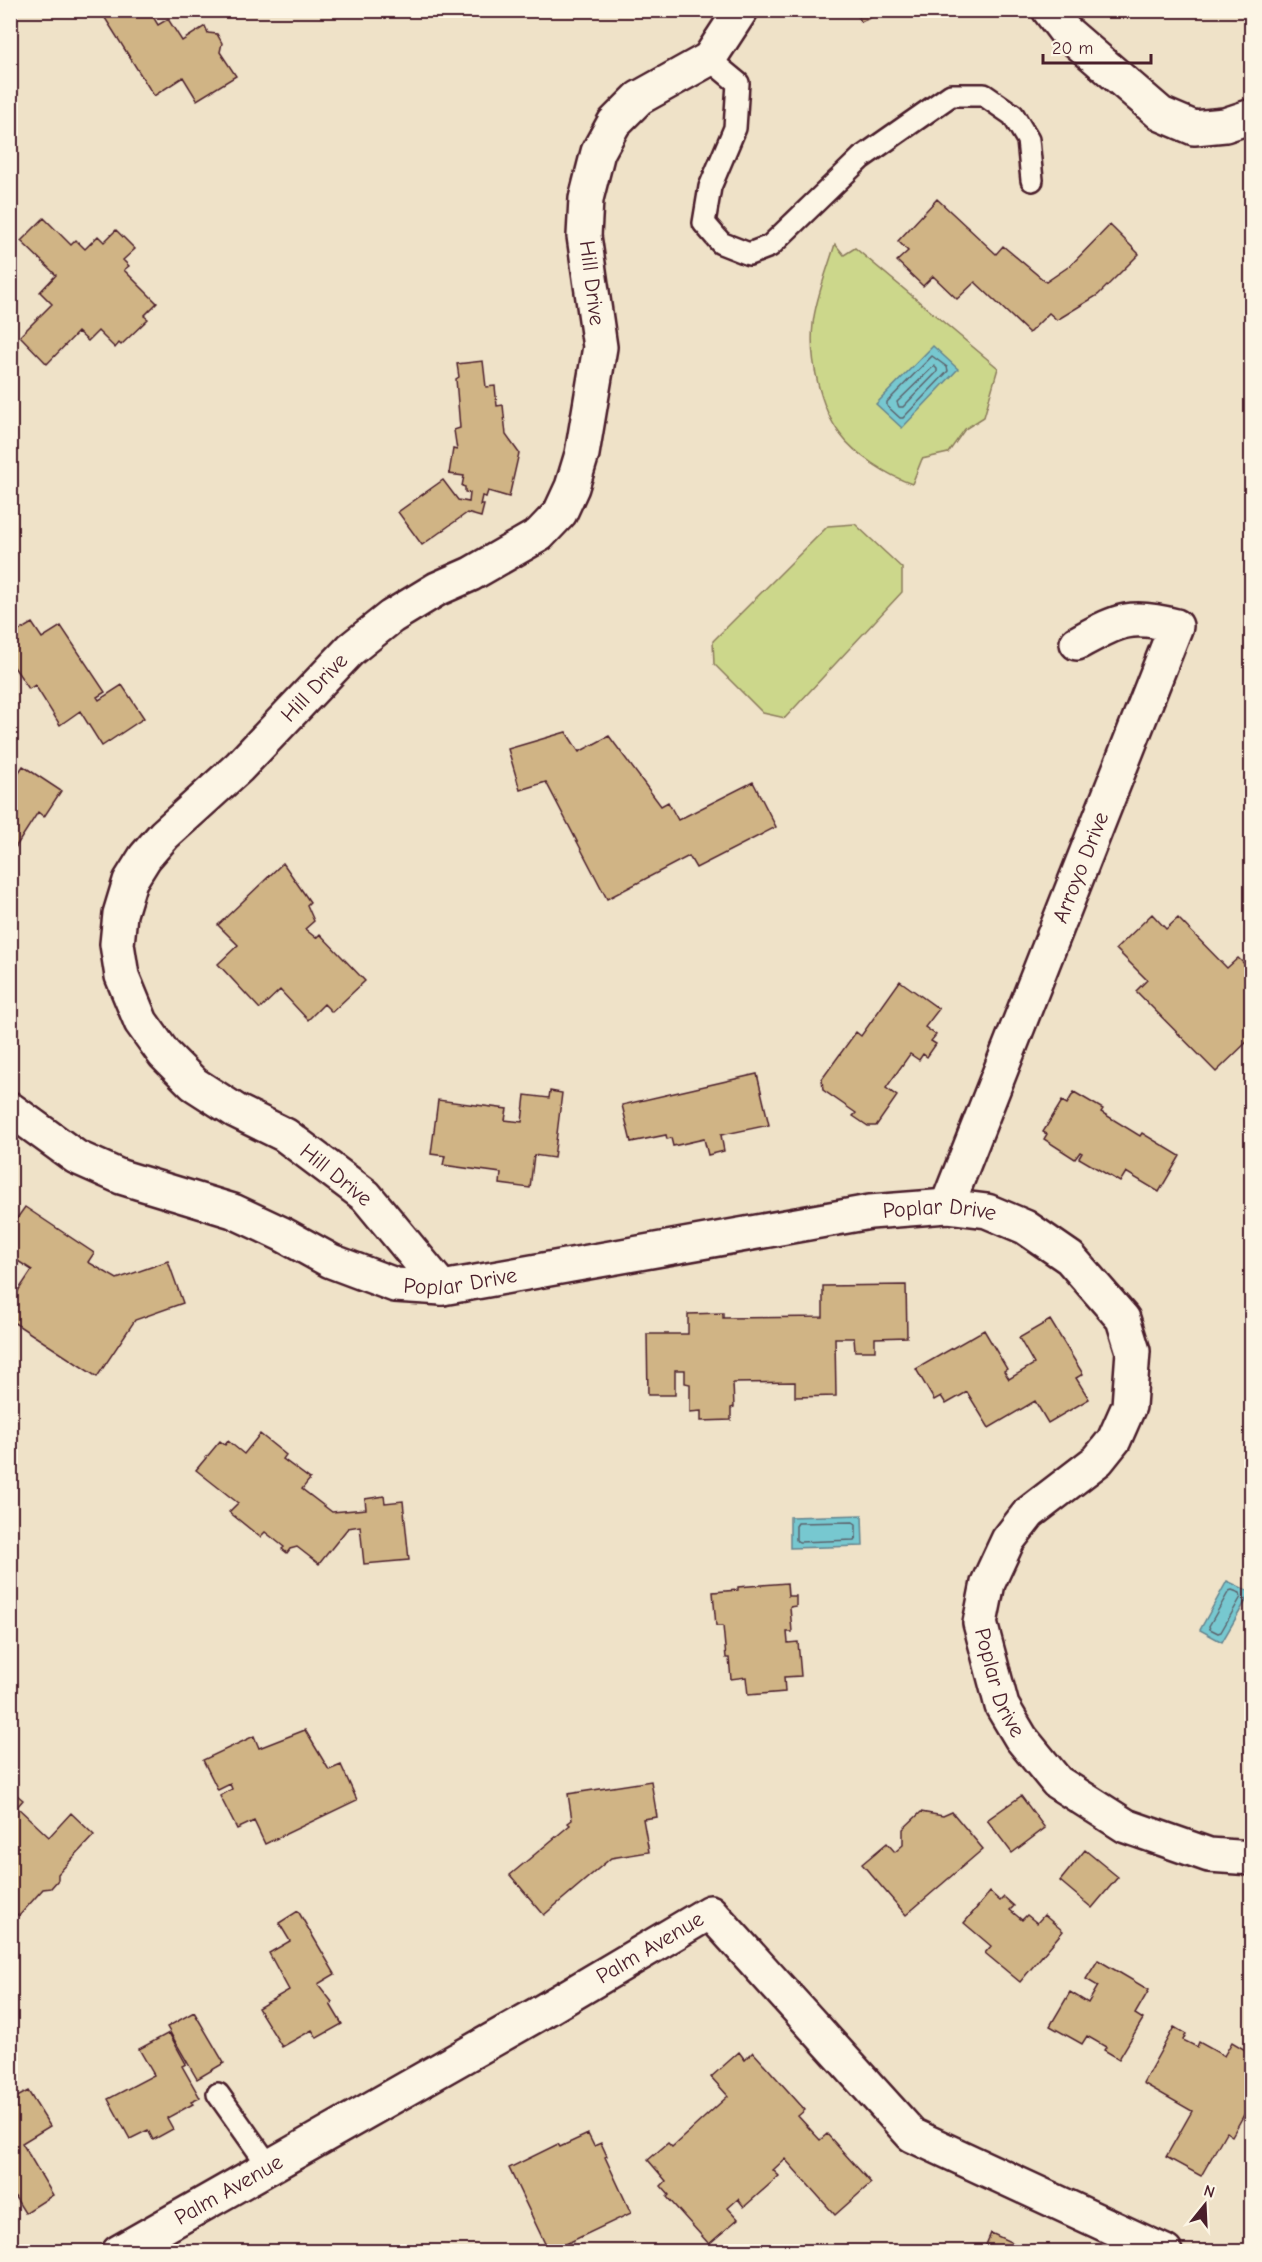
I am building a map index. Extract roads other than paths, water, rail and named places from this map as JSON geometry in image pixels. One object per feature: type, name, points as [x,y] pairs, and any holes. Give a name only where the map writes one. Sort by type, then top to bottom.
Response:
[{"type":"street","points":[[709,59],[741,10]]},
{"type":"street","points":[[1049,10],[1065,30],[1161,114],[1194,128],[1226,125],[1251,116]]},
{"type":"street","name":"Hill Drive","points":[[442,1288],[366,1196],[285,1135],[236,1111],[194,1084],[164,1054],[141,1022],[122,976],[117,944],[120,914],[130,881],[145,857],[164,835],[239,767],[351,649],[391,617],[437,589],[471,574],[539,535],[560,513],[572,487],[582,454],[600,347],[584,236],[586,200],[598,152],[614,123],[639,98],[709,59]]},
{"type":"street","name":"Arroyo Drive","points":[[947,1206],[1176,626],[1150,619],[1117,622],[1077,643]]},
{"type":"street","name":"Poplar Drive","points":[[10,1109],[76,1157],[121,1177],[233,1211],[331,1261],[395,1285],[442,1288],[870,1212],[947,1206],[987,1211],[1025,1227],[1070,1258],[1123,1319],[1133,1351],[1129,1406],[1114,1440],[1098,1460],[1029,1513],[1008,1540],[988,1583],[980,1623],[1002,1706],[1021,1738],[1057,1782],[1126,1826],[1209,1855],[1251,1858]]},
{"type":"street","name":"Palm Avenue","points":[[119,2252],[538,2014],[710,1912],[912,2135],[1166,2252]]},
{"type":"lane","points":[[709,59],[738,83],[735,128],[711,187],[704,223],[721,243],[749,254],[770,246],[861,158],[951,95],[984,95],[1013,115],[1028,140],[1032,180]]},
{"type":"lane","points":[[218,2094],[268,2166]]},
{"type":"water","points":[[933,346],[958,369],[902,428],[876,404]]},
{"type":"water","points":[[862,1515],[863,1546],[790,1548],[790,1517]]},
{"type":"water","points":[[1227,1581],[1251,1592],[1222,1642],[1200,1630]]}]
